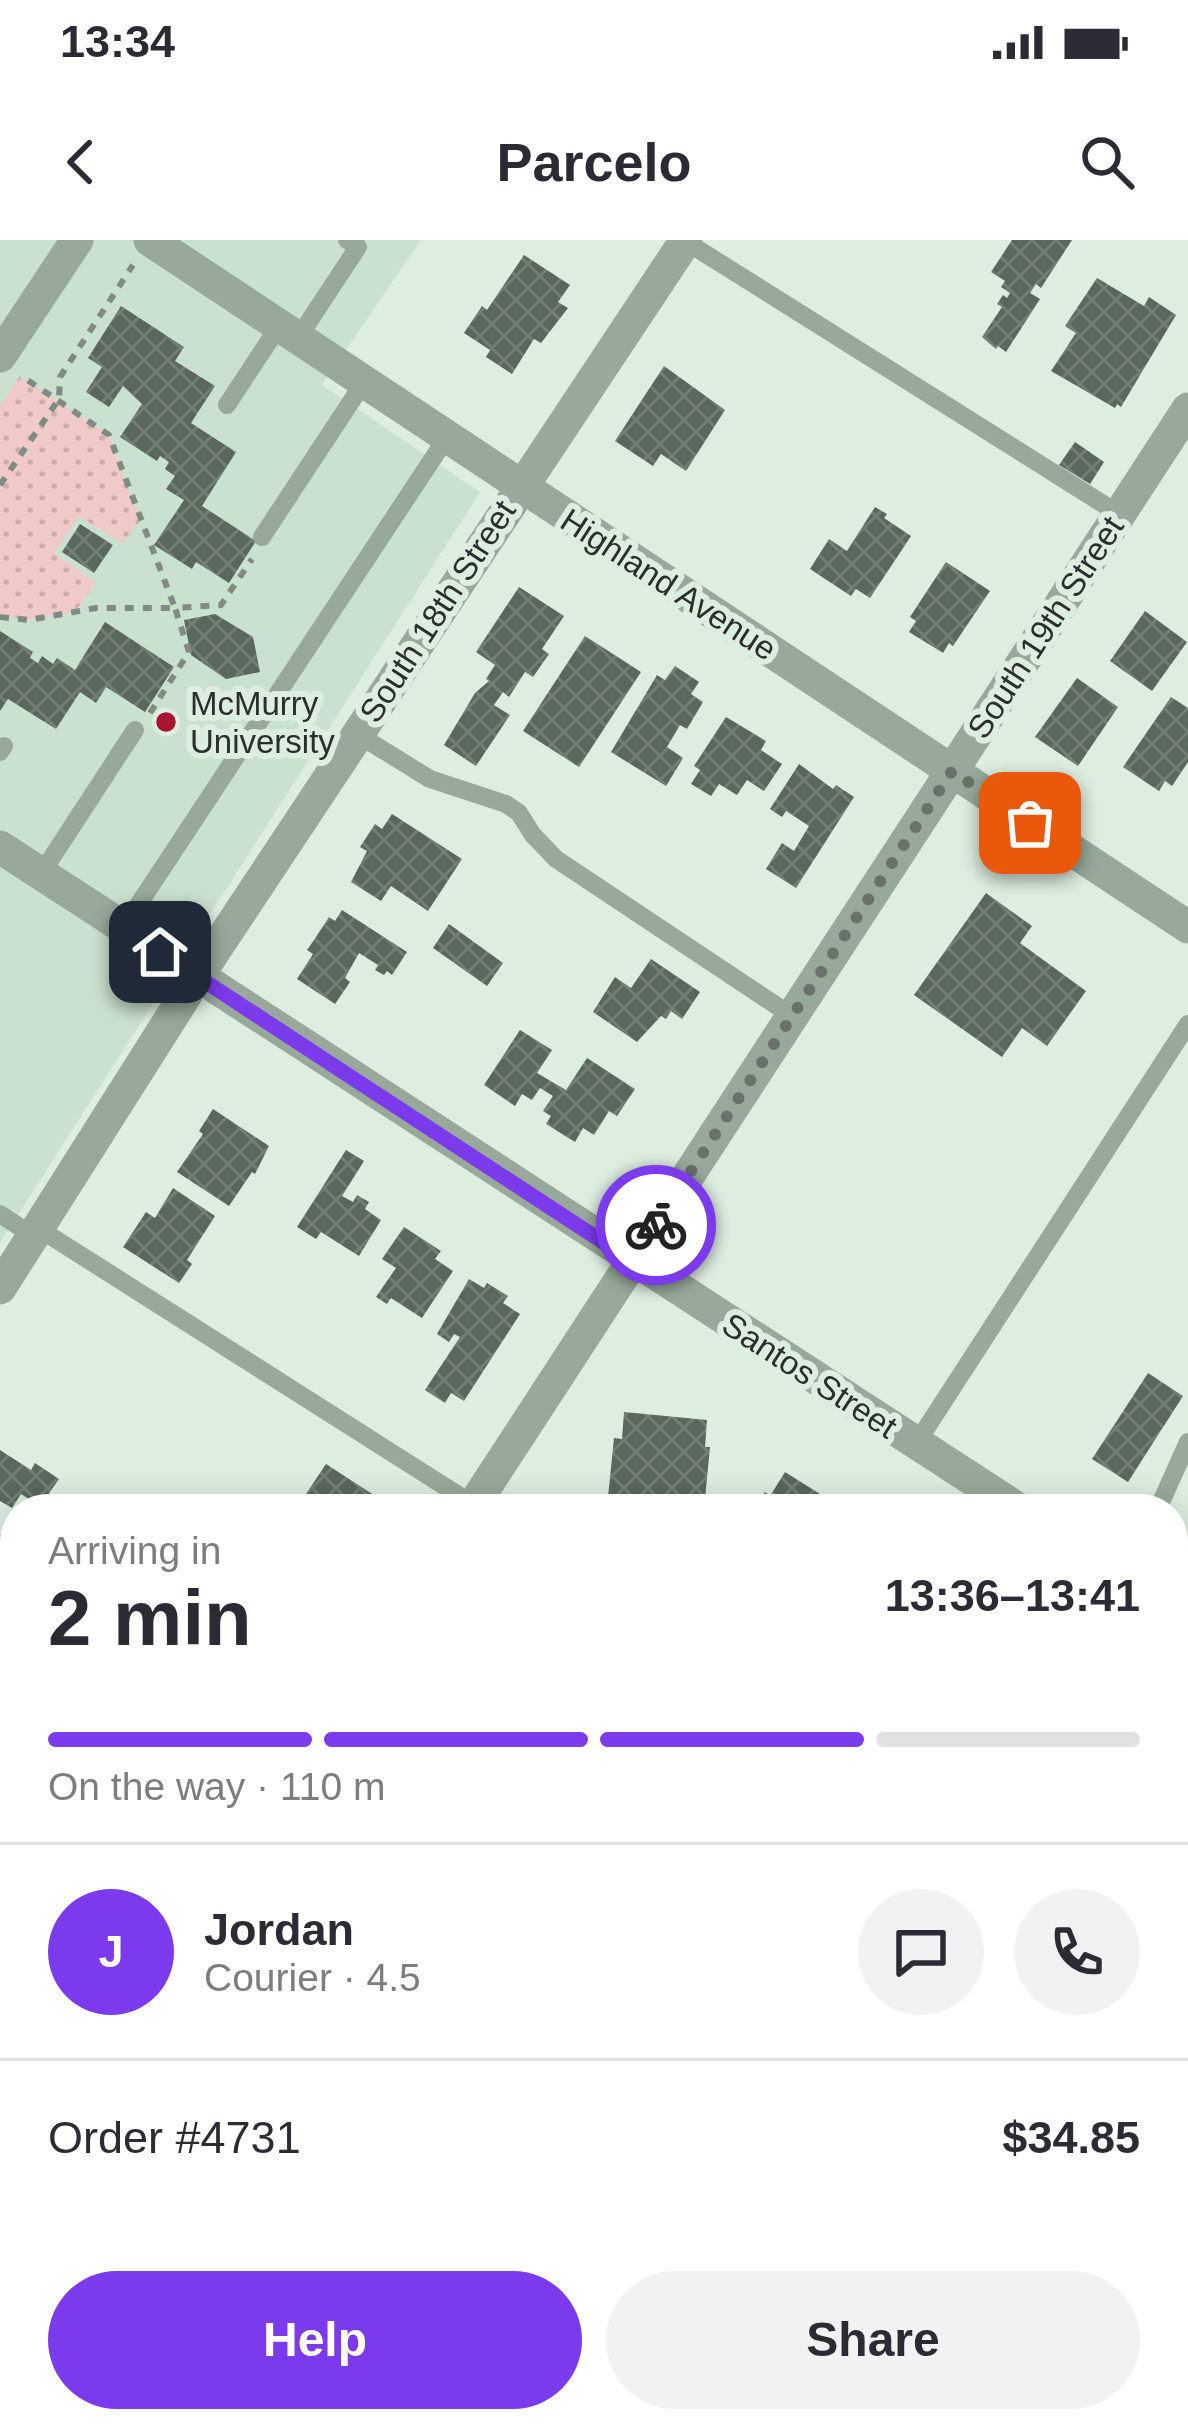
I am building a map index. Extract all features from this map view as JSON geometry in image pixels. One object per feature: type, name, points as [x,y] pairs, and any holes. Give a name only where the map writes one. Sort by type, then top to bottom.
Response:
[{"type":"street","points":[[10,366],[77,240]]},
{"type":"street","name":"South 18th Street","points":[[0,1288],[197,977],[685,241]]},
{"type":"street","name":"Highland Avenue","points":[[142,251],[288,332],[1188,927]]},
{"type":"street","name":"South 19th Street","points":[[480,1494],[1188,409]]},
{"type":"street","name":"Santos Street","points":[[0,847],[994,1494]]},
{"type":"lane","points":[[227,405],[358,247],[347,240]]},
{"type":"lane","points":[[685,241],[1119,514]]},
{"type":"lane","points":[[262,540],[364,382]]},
{"type":"lane","points":[[123,928],[447,437]]},
{"type":"lane","points":[[40,874],[142,723]]},
{"type":"lane","points":[[357,734],[418,773],[519,813],[556,859],[792,1016]]},
{"type":"lane","points":[[916,1444],[1188,1024]]},
{"type":"lane","points":[[0,1214],[451,1494]]},
{"type":"lane","points":[[1165,1494],[1188,1442]]},
{"type":"path","points":[[0,485],[59,399],[60,377],[142,251]]},
{"type":"path","points":[[10,366],[109,435],[175,608],[189,652],[142,723]]},
{"type":"path","points":[[0,617],[29,620],[97,608],[221,605],[262,540]]},
{"type":"shaded area","name":"McMurry University","points":[[0,240],[421,240],[322,385],[480,492],[0,1243]]},
{"type":"shaded area","points":[[20,376],[109,435],[140,521],[122,543],[79,516],[54,554],[96,582],[75,612],[29,620],[0,616],[0,406]]},
{"type":"building","points":[[1012,240],[1072,240],[1041,288],[1036,284],[1030,293],[1040,299],[1006,352],[982,337],[1002,307],[997,304],[1010,293],[1001,287],[1005,281],[991,272]]},
{"type":"building","points":[[524,255],[570,285],[558,302],[568,308],[541,343],[534,339],[512,374],[486,357],[490,350],[464,333],[482,306],[487,310]]},
{"type":"building","points":[[1097,278],[1144,306],[1149,297],[1176,315],[1121,407],[1117,404],[1115,408],[1051,371],[1076,333],[1065,326]]},
{"type":"building","points":[[121,306],[184,347],[175,361],[215,386],[191,423],[236,452],[202,506],[256,541],[229,583],[196,562],[192,569],[154,545],[184,500],[166,489],[175,476],[165,469],[169,462],[160,456],[157,461],[120,437],[142,404],[123,386],[109,407],[86,392],[102,367],[88,358]]},
{"type":"building","points":[[664,366],[725,410],[686,471],[661,454],[653,466],[615,441]]},
{"type":"building","points":[[1075,442],[1104,462],[1090,484],[1059,465]]},
{"type":"building","points":[[875,507],[911,536],[870,598],[856,589],[851,596],[810,569],[829,539],[847,551]]},
{"type":"building","points":[[80,524],[113,545],[94,573],[62,552]]},
{"type":"building","points":[[946,562],[990,591],[953,646],[949,643],[943,653],[909,632],[916,621],[910,617]]},
{"type":"building","points":[[519,587],[564,616],[542,649],[549,654],[533,677],[525,672],[509,697],[503,692],[494,705],[510,715],[476,766],[444,745],[475,693],[489,681],[495,665],[476,652]]},
{"type":"building","points":[[1145,611],[1187,642],[1152,691],[1110,661]]},
{"type":"building","points":[[215,614],[253,637],[260,672],[226,679],[191,655],[184,620]]},
{"type":"building","points":[[105,622],[174,667],[145,712],[106,687],[96,703],[80,692],[56,729],[8,699],[0,711],[0,631],[33,652],[30,658],[38,663],[42,656],[53,664],[57,658],[75,670]]},
{"type":"building","points":[[585,636],[641,672],[579,767],[523,731]]},
{"type":"building","points":[[675,666],[699,682],[691,694],[703,702],[687,729],[680,725],[667,747],[683,758],[666,786],[611,752],[657,675],[665,680]]},
{"type":"building","points":[[1077,678],[1118,707],[1078,766],[1035,737]]},
{"type":"building","points":[[1171,697],[1188,708],[1188,762],[1172,786],[1165,781],[1159,791],[1123,767]]},
{"type":"building","points":[[726,717],[766,741],[761,750],[782,764],[764,791],[747,780],[737,795],[719,784],[711,796],[691,784],[700,770],[694,766]]},
{"type":"building","points":[[799,764],[833,789],[836,785],[854,797],[796,888],[766,869],[782,843],[794,851],[809,826],[786,811],[782,817],[770,809]]},
{"type":"building","points":[[392,814],[462,859],[428,911],[391,886],[381,901],[351,882],[367,851],[360,847],[375,824],[382,829]]},
{"type":"building","points":[[986,893],[1032,926],[1020,943],[1086,991],[1047,1046],[1022,1028],[1002,1057],[914,995]]},
{"type":"building","points":[[342,910],[407,952],[392,975],[375,970],[378,965],[359,953],[345,978],[350,982],[335,1004],[297,979],[313,954],[307,950],[329,917],[335,921]]},
{"type":"building","points":[[449,924],[503,963],[487,986],[433,948]]},
{"type":"building","points":[[651,959],[700,992],[682,1019],[671,1011],[666,1019],[661,1016],[637,1042],[593,1012],[615,977],[631,988]]},
{"type":"building","points":[[520,1030],[552,1050],[537,1073],[566,1090],[587,1058],[635,1089],[617,1116],[609,1111],[594,1135],[583,1128],[575,1142],[546,1124],[551,1116],[543,1111],[553,1096],[540,1088],[532,1100],[522,1094],[515,1106],[484,1085]]},
{"type":"building","points":[[213,1109],[269,1146],[255,1174],[229,1206],[177,1172],[203,1134],[199,1131]]},
{"type":"building","points":[[346,1150],[364,1161],[342,1196],[353,1202],[357,1195],[369,1202],[365,1209],[381,1220],[359,1256],[321,1232],[316,1239],[297,1227]]},
{"type":"building","points":[[173,1188],[215,1216],[187,1260],[192,1264],[179,1283],[123,1247],[146,1212],[155,1218]]},
{"type":"building","points":[[404,1227],[441,1251],[435,1259],[453,1271],[422,1318],[391,1298],[387,1304],[376,1297],[396,1268],[382,1259]]},
{"type":"building","points":[[469,1279],[508,1296],[503,1303],[520,1314],[464,1401],[451,1393],[445,1403],[425,1390],[460,1337],[454,1334],[449,1342],[437,1334]]},
{"type":"building","points":[[1148,1373],[1183,1396],[1128,1482],[1092,1459]]},
{"type":"building","points":[[624,1412],[707,1420],[705,1494],[608,1494],[614,1438],[622,1439]]},
{"type":"building","points":[[0,1450],[31,1470],[35,1463],[59,1479],[48,1494],[0,1494]]},
{"type":"building","points":[[326,1464],[372,1494],[306,1494]]},
{"type":"building","points":[[785,1472],[819,1494],[771,1494]]},
{"type":"way so far","points":[[656,1225],[952,771],[1030,823]]},
{"type":"place","name":"McMurry University","points":[[166,722]]},
{"type":"route","points":[[160,952],[632,1261],[656,1225]]}]
